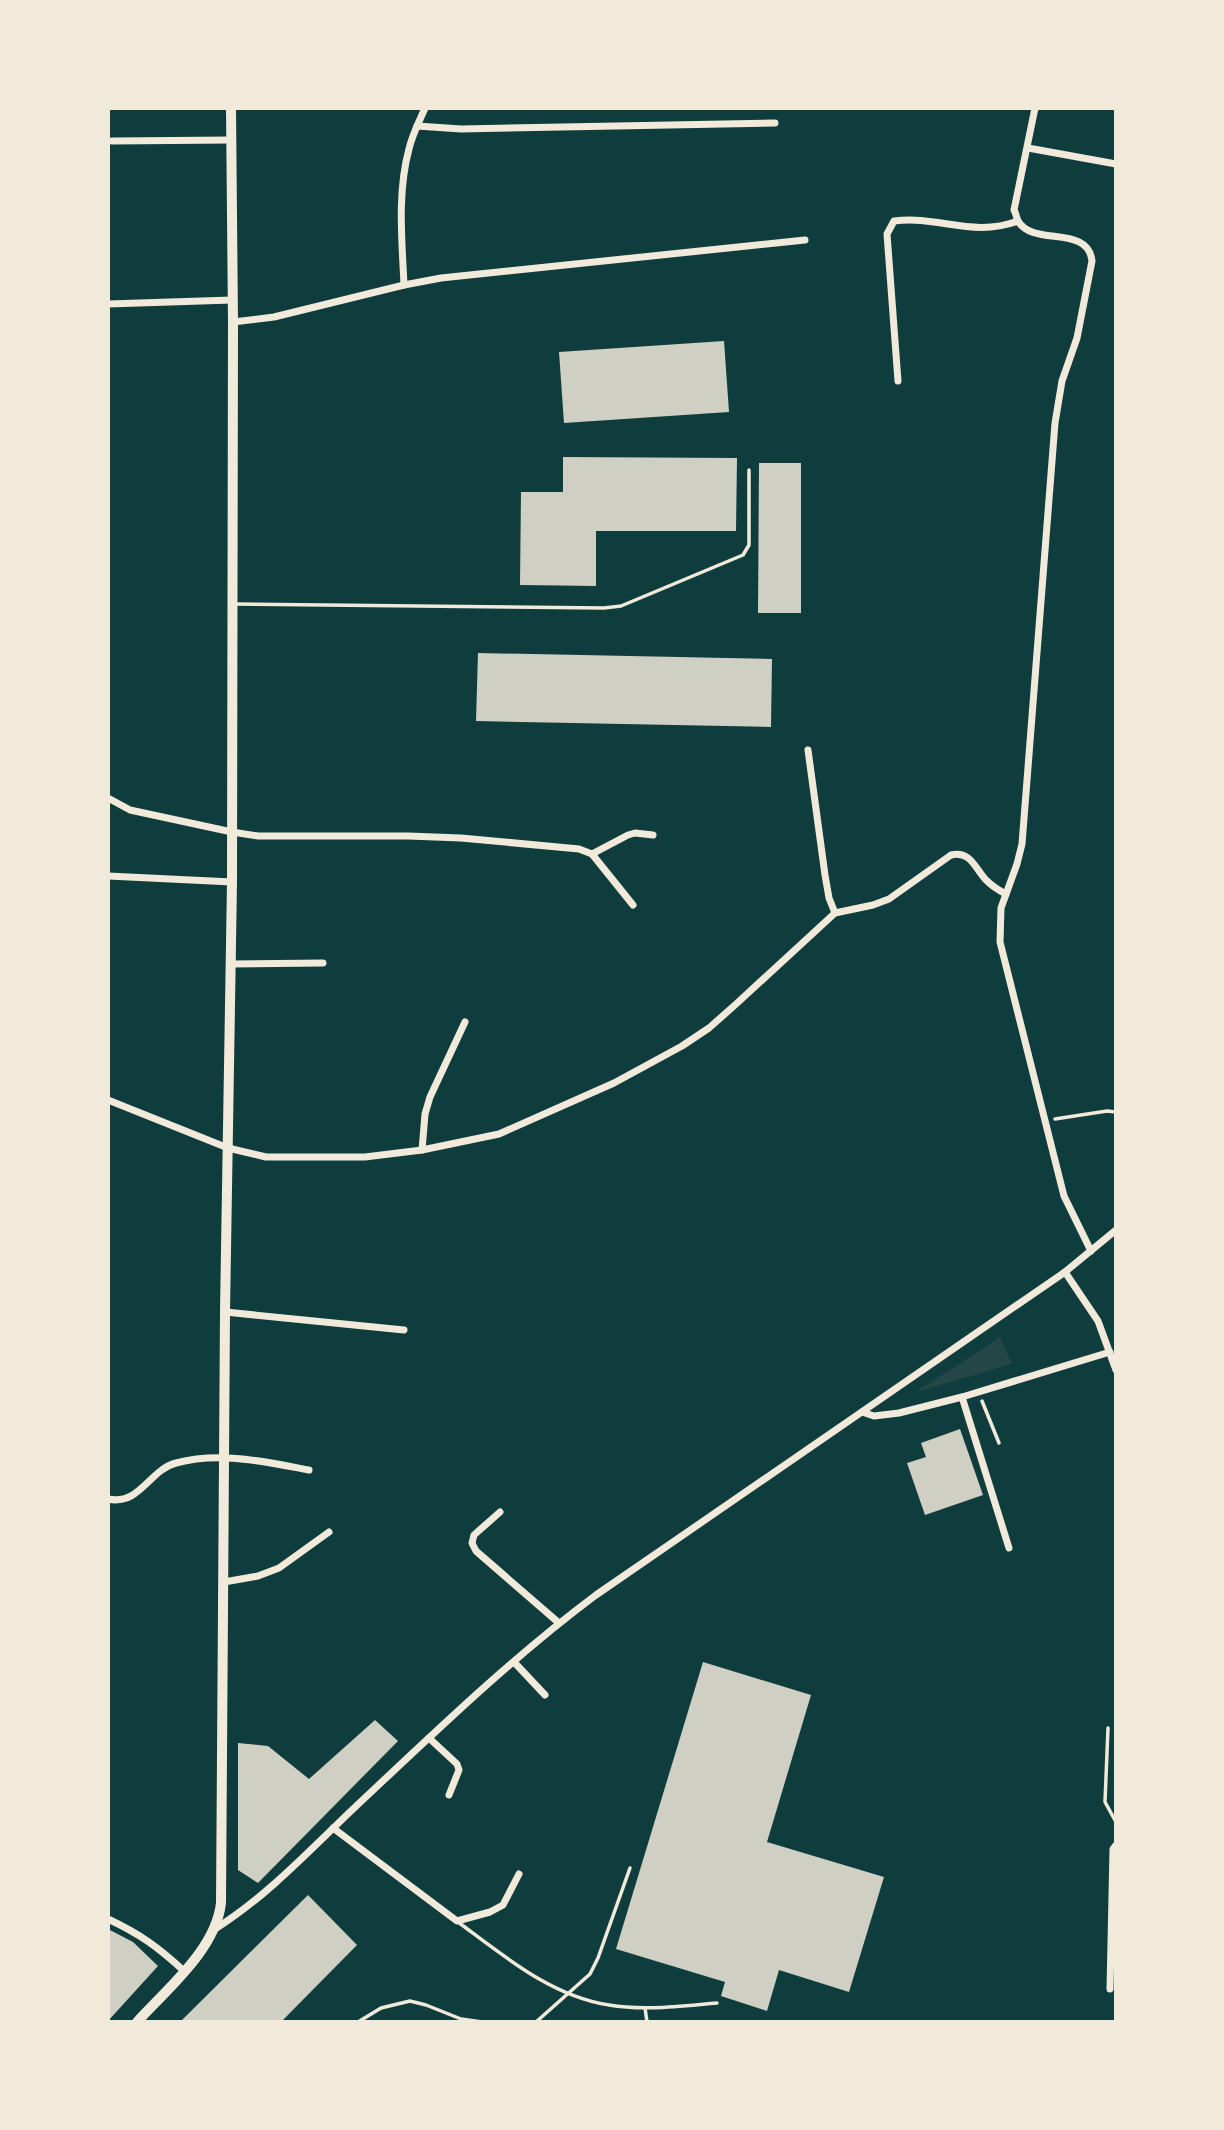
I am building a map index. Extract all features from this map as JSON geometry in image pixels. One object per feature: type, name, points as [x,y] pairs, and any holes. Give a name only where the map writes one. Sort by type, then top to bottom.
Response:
[{"type":"street","points":[[215,1929],[221,1903],[225,1312],[232,882],[231,108]]},
{"type":"street","points":[[404,285],[401,203],[409,148],[425,108]]},
{"type":"street","points":[[1035,108],[1014,209],[1018,221],[1025,228],[1036,232],[1077,242],[1086,247],[1092,261],[1077,338],[1062,381],[1057,412],[1022,844],[1001,908],[1000,942],[1064,1196],[1091,1251]]},
{"type":"street","points":[[417,126],[461,130],[775,122]]},
{"type":"street","points":[[113,141],[231,140]]},
{"type":"street","points":[[1027,148],[1115,164]]},
{"type":"street","points":[[898,381],[887,234],[894,221],[907,219],[982,229],[1018,221]]},
{"type":"street","points":[[233,322],[274,317],[440,278],[805,240]]},
{"type":"street","points":[[108,304],[232,300]]},
{"type":"street","points":[[808,750],[824,875],[835,913]]},
{"type":"street","points":[[108,798],[130,810],[258,836],[408,835],[579,849],[592,854],[633,905]]},
{"type":"street","points":[[592,854],[628,835],[653,835]]},
{"type":"street","points":[[108,1100],[228,1148],[266,1157],[365,1157],[422,1150],[499,1134],[614,1083],[682,1046],[709,1028],[835,913],[889,899],[951,855],[959,853],[968,857],[986,880],[1006,894]]},
{"type":"street","points":[[108,876],[232,882]]},
{"type":"street","points":[[230,964],[323,963]]},
{"type":"street","points":[[422,1150],[425,1114],[430,1097],[465,1022]]},
{"type":"street","points":[[137,2021],[184,1971],[215,1929],[256,1901],[429,1738],[559,1623],[1065,1272],[1115,1230]]},
{"type":"street","points":[[1065,1272],[1098,1321],[1113,1352],[1115,1370]]},
{"type":"street","points":[[225,1312],[404,1329]]},
{"type":"street","points":[[862,1412],[874,1416],[887,1415],[962,1397],[1113,1352]]},
{"type":"street","points":[[962,1397],[1009,1548]]},
{"type":"street","points":[[108,1499],[121,1500],[131,1497],[172,1464],[224,1457],[309,1470]]},
{"type":"street","points":[[500,1512],[474,1535],[472,1543],[476,1551],[559,1623]]},
{"type":"street","points":[[224,1582],[258,1576],[279,1568],[329,1532]]},
{"type":"street","points":[[514,1662],[545,1695]]},
{"type":"street","points":[[429,1738],[457,1764],[459,1770],[449,1796]]},
{"type":"street","points":[[333,1828],[457,1921],[490,1912],[503,1905],[519,1874]]},
{"type":"street","points":[[1110,1989],[1115,1845]]},
{"type":"street","points":[[108,1919],[137,1932],[184,1971]]},
{"type":"lane","points":[[232,604],[621,606],[743,555],[748,545],[749,470]]},
{"type":"lane","points":[[1108,1728],[1105,1802],[1115,1822]]},
{"type":"lane","points":[[536,2021],[590,1974],[630,1868]]},
{"type":"lane","points":[[457,1921],[522,1969],[568,1994],[608,2005],[645,2008],[717,2003]]},
{"type":"lane","points":[[358,2021],[381,2008],[410,2001],[461,2020],[482,2021]]},
{"type":"lane","points":[[645,2008],[647,2021]]},
{"type":"path","points":[[1046,1121],[1115,1112]]},
{"type":"path","points":[[979,1392],[999,1443]]},
{"type":"shaded area","points":[[1000,1337],[1012,1364],[916,1392]]},
{"type":"building","points":[[724,341],[729,412],[564,423],[559,352]]},
{"type":"building","points":[[563,457],[737,458],[736,531],[596,531],[596,586],[520,585],[521,492],[563,492]]},
{"type":"building","points":[[759,463],[801,463],[801,613],[758,613]]},
{"type":"building","points":[[478,653],[772,659],[771,727],[476,721]]},
{"type":"building","points":[[960,1429],[983,1495],[925,1515],[907,1463],[926,1457],[921,1443]]},
{"type":"building","points":[[703,1662],[811,1695],[767,1842],[884,1877],[849,1992],[779,1970],[767,2011],[721,1996],[725,1982],[616,1949]]},
{"type":"building","points":[[375,1720],[398,1741],[258,1883],[238,1870],[238,1743],[268,1746],[309,1779]]},
{"type":"building","points":[[308,1895],[357,1945],[281,2022],[180,2022]]},
{"type":"building","points":[[108,1929],[133,1942],[158,1966],[108,2021]]}]
